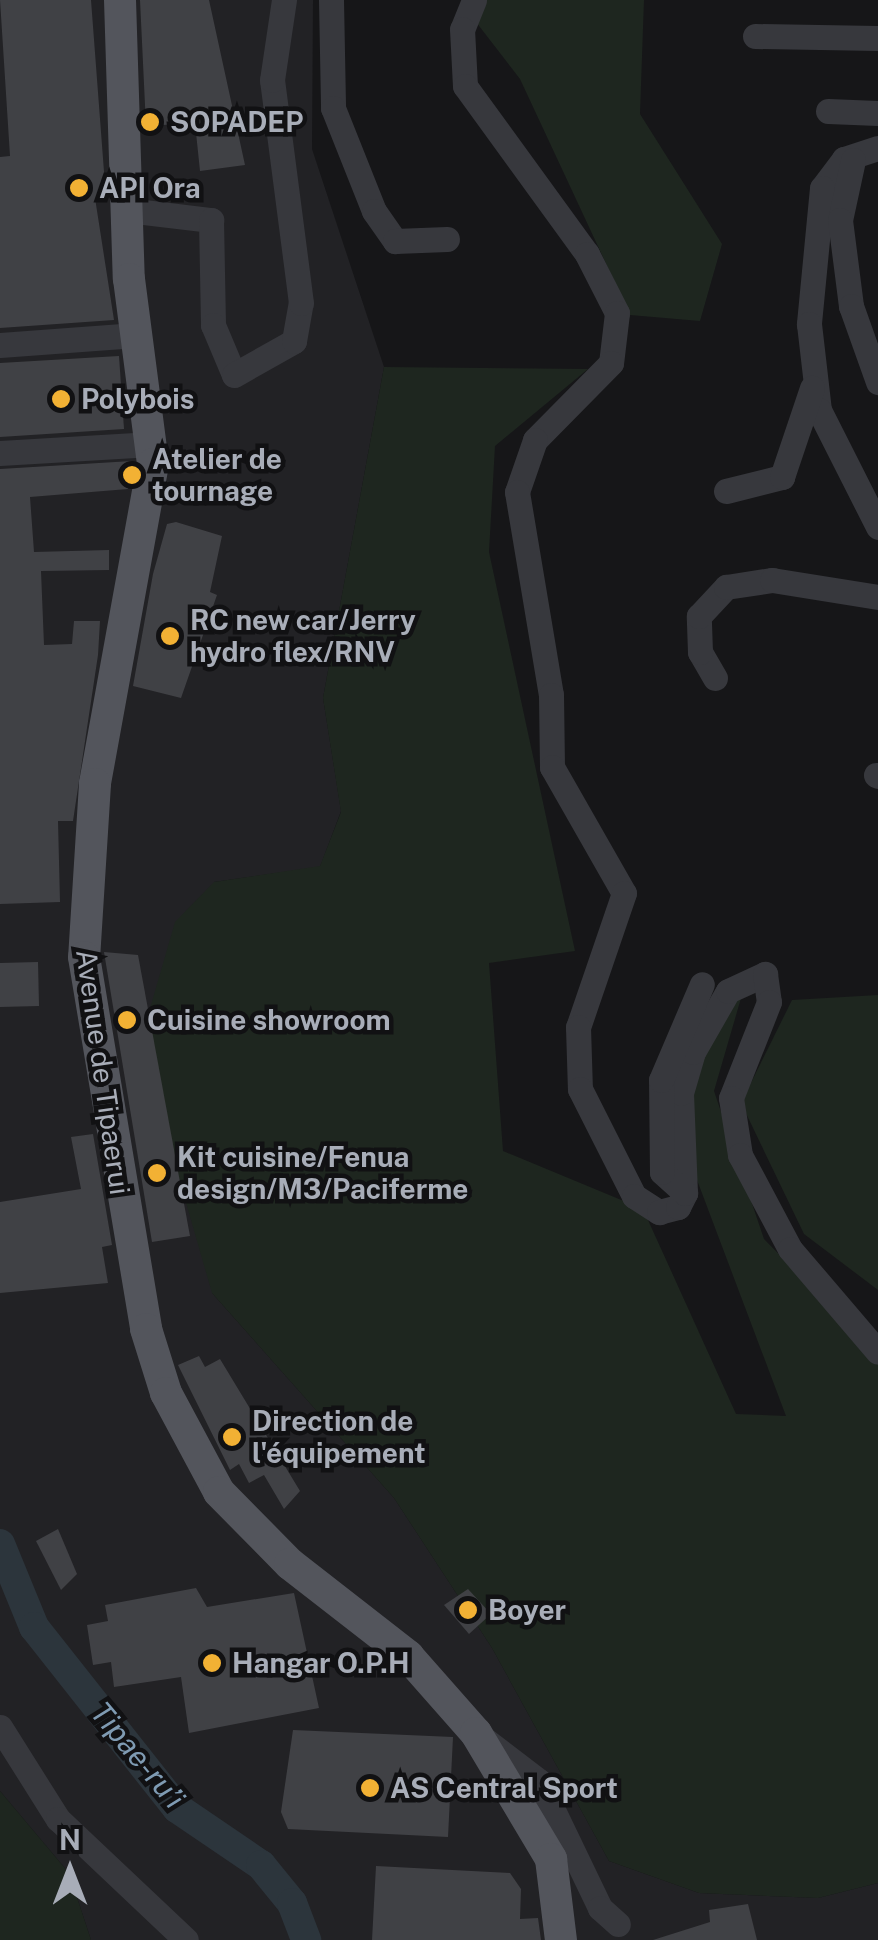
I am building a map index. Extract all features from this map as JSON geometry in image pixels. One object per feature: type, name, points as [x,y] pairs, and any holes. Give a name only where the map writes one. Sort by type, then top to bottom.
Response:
[{"type":"main road","name":"Avenue de Tipaerui","points":[[120,0],[127,210],[136,335],[152,444],[151,492],[95,784],[84,946],[154,1365],[198,1456],[243,1519],[408,1656],[476,1733],[551,1859],[561,1940]]},
{"type":"street","points":[[127,210],[211,220],[213,325],[234,376],[294,341],[302,303],[272,80],[284,0]]},
{"type":"street","points":[[331,0],[333,108],[374,212],[395,241],[447,239]]},
{"type":"street","points":[[474,0],[462,29],[466,86],[588,254],[617,313],[611,363],[535,440],[517,492],[551,695],[552,767],[624,893],[578,1027],[580,1089],[634,1196],[659,1212],[685,1193]]},
{"type":"street","points":[[755,36],[878,38]]},
{"type":"street","points":[[828,111],[878,113]]},
{"type":"street","points":[[867,151],[840,220],[851,306],[878,382]]},
{"type":"street","points":[[726,491],[782,478],[812,388],[822,188],[867,151]]},
{"type":"street","points":[[0,346],[136,335]]},
{"type":"street","points":[[812,388],[878,528]]},
{"type":"street","points":[[0,453],[152,444]]},
{"type":"street","points":[[715,678],[700,652],[699,616],[726,587],[772,580],[878,597]]},
{"type":"street","points":[[685,1193],[681,1093],[692,1052],[728,990],[765,974],[769,1002],[732,1098],[740,1155],[790,1249],[878,1352]]},
{"type":"street","points":[[685,1193],[662,1172],[661,1080],[702,984]]},
{"type":"street","points":[[0,1727],[58,1819],[186,1940]]},
{"type":"street","points":[[476,1733],[539,1781],[600,1908],[618,1924]]},
{"type":"shaded area","points":[[0,0],[313,0],[312,149],[384,367],[323,698],[341,811],[320,867],[214,882],[212,1293],[394,1498],[492,1648],[609,1861],[699,1893],[818,1898],[878,1883],[878,1940],[91,1940],[69,1873],[0,1791]]},
{"type":"shaded area","points":[[484,0],[644,0],[640,114],[722,244],[700,321],[630,315],[520,79],[476,22]]},
{"type":"shaded area","points":[[384,367],[588,369],[495,446],[489,552],[575,951],[489,963],[503,1151],[643,1209],[736,1414],[786,1416],[697,1180],[684,1098],[703,1033],[746,981],[714,1091],[764,1239],[878,1355],[878,1883],[818,1898],[699,1893],[609,1861],[492,1648],[394,1498],[212,1293],[140,1043],[175,922],[214,882],[320,866],[341,812],[323,698]]},
{"type":"shaded area","points":[[878,995],[878,1290],[804,1234],[741,1103],[792,1000]]},
{"type":"shaded area","points":[[0,1791],[69,1873],[91,1940],[0,1940]]},
{"type":"building","points":[[0,0],[91,0],[106,198],[95,198],[114,320],[0,328],[0,157],[10,156]]},
{"type":"building","points":[[140,0],[209,0],[245,165],[200,171],[195,123],[146,126]]},
{"type":"building","name":"Polybois","points":[[119,356],[124,429],[0,437],[0,363]]},
{"type":"building","points":[[132,461],[128,489],[30,497],[34,552],[109,550],[109,570],[41,571],[44,645],[72,644],[74,621],[100,621],[98,655],[73,821],[58,821],[60,902],[0,904],[0,469]]},
{"type":"building","name":"RC new car/Jerry hydro flex/RNV","points":[[176,522],[222,536],[210,592],[217,595],[181,698],[133,686],[153,574],[167,524]]},
{"type":"building","points":[[104,952],[138,955],[190,1236],[152,1242]]},
{"type":"building","points":[[38,962],[39,1006],[0,1007],[0,963]]},
{"type":"building","points":[[93,1134],[112,1245],[102,1247],[108,1283],[0,1293],[0,1202],[81,1189],[71,1137]]},
{"type":"building","name":"Direction de l'équipement","points":[[199,1356],[205,1367],[220,1359],[300,1491],[284,1509],[264,1475],[249,1483],[239,1464],[230,1470],[178,1365]]},
{"type":"building","points":[[58,1529],[77,1574],[61,1590],[36,1541]]},
{"type":"building","name":"Hangar O.P.H","points":[[196,1588],[207,1607],[294,1593],[319,1708],[189,1733],[181,1677],[114,1687],[111,1662],[93,1665],[87,1625],[108,1621],[105,1605]]},
{"type":"building","name":"Boyer","points":[[468,1589],[491,1614],[469,1634],[444,1605]]},
{"type":"building","name":"AS Central Sport","points":[[293,1730],[453,1737],[448,1837],[288,1829],[281,1812]]},
{"type":"building","name":"AS Central Sport","points":[[376,1866],[510,1873],[521,1889],[520,1919],[538,1918],[541,1940],[372,1940]]},
{"type":"building","points":[[748,1904],[757,1940],[653,1940],[710,1922],[709,1910]]},
{"type":"waterway","name":"Tipae-ru’i","points":[[0,1544],[34,1627],[177,1808],[261,1865],[292,1903],[306,1940]]},
{"type":"place","name":"SOPADEP","points":[[150,122]]},
{"type":"place","name":"API Ora","points":[[79,188]]},
{"type":"place","name":"Polybois","points":[[61,399]]},
{"type":"place","name":"Atelier de tournage","points":[[132,475]]},
{"type":"place","name":"RC new car/Jerry hydro flex/RNV","points":[[170,636]]},
{"type":"place","name":"Cuisine showroom","points":[[127,1020]]},
{"type":"place","name":"Kit cuisine/Fenua design/M3/Paciferme","points":[[157,1173]]},
{"type":"place","name":"Direction de l'équipement","points":[[232,1437]]},
{"type":"place","name":"Boyer","points":[[468,1610]]},
{"type":"place","name":"Hangar O.P.H","points":[[212,1663]]},
{"type":"place","name":"AS Central Sport","points":[[370,1788]]}]
